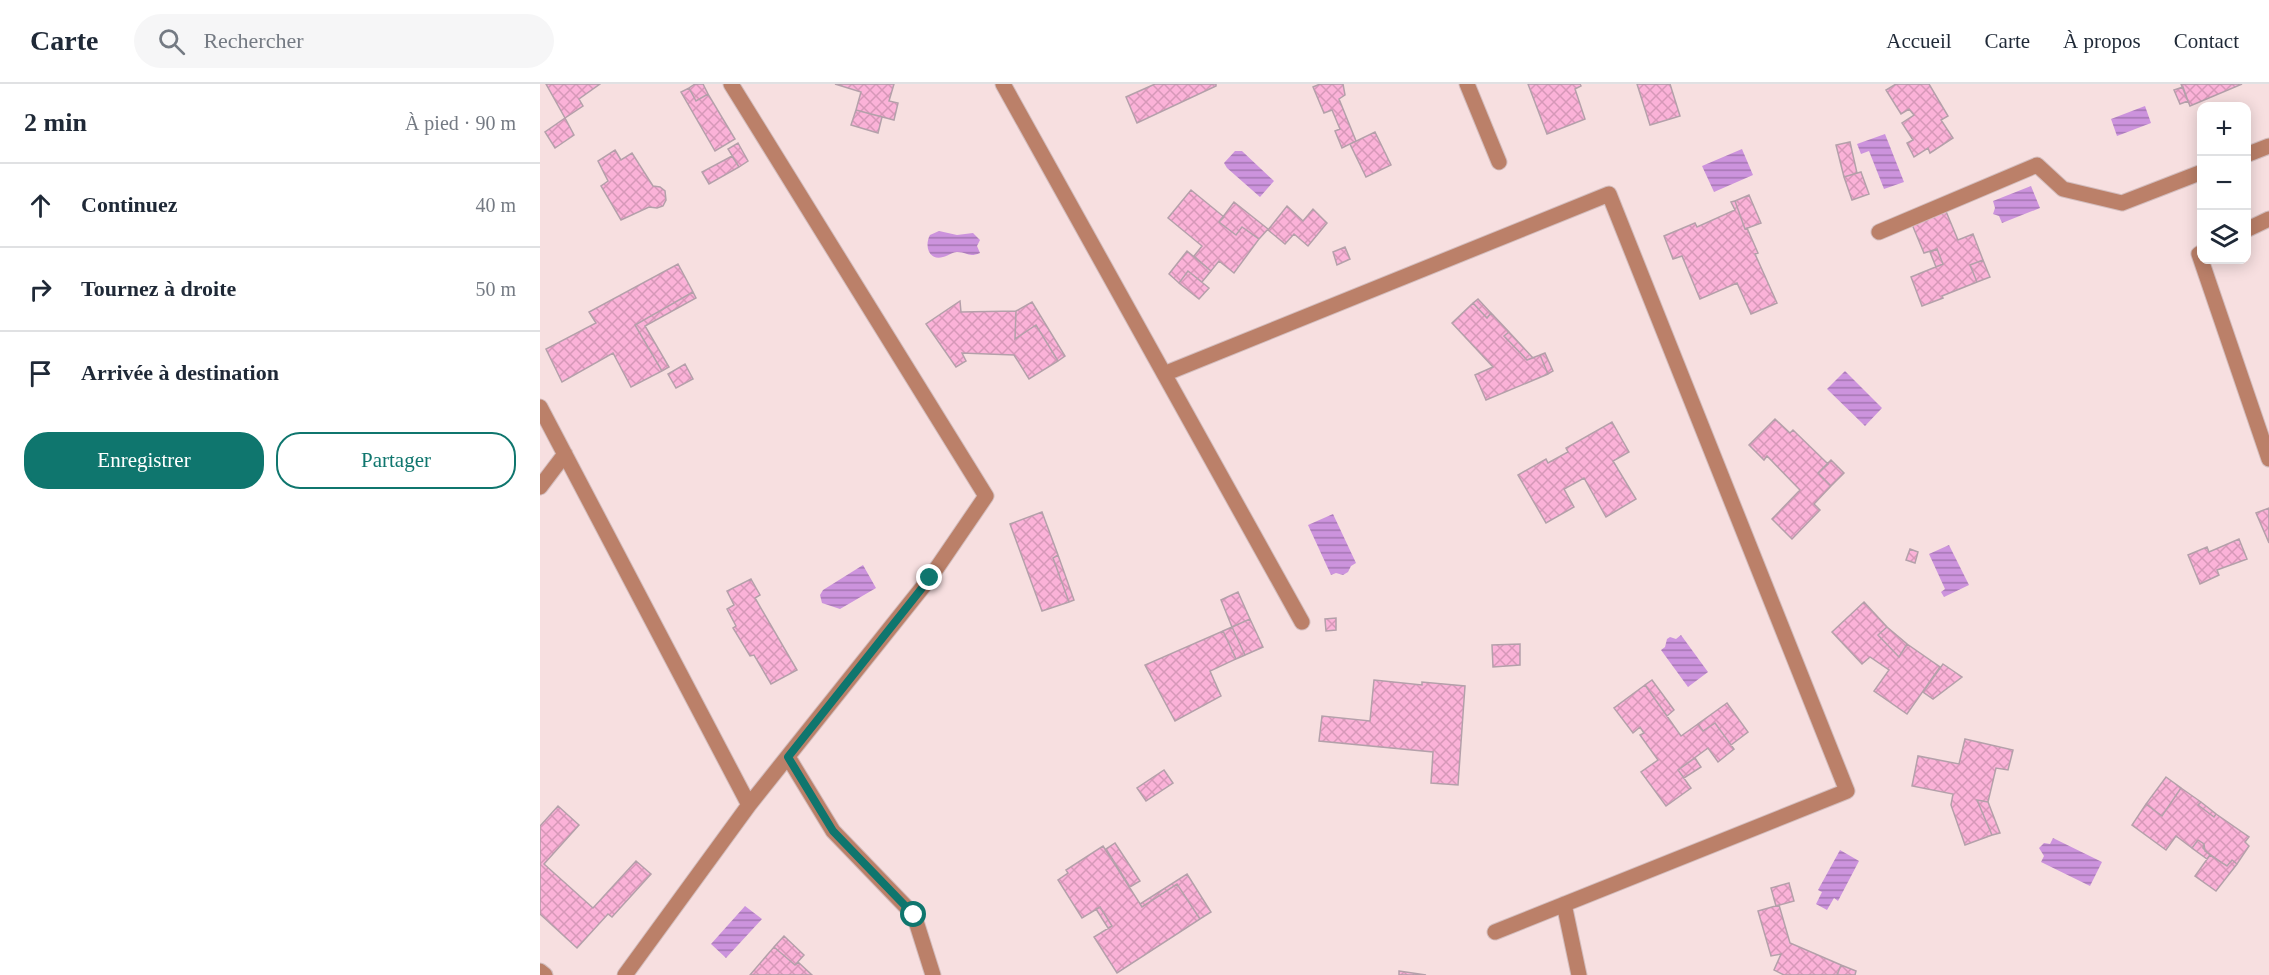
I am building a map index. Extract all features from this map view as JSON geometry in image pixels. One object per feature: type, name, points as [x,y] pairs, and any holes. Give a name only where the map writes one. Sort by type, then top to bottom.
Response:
[{"type":"street","points":[[625,975],[749,805],[930,578],[986,496],[731,84]]},
{"type":"street","points":[[1003,84],[1302,622]]},
{"type":"street","points":[[1467,84],[1499,162]]},
{"type":"street","points":[[2251,153],[2269,146]]},
{"type":"street","points":[[1879,232],[2037,165],[2063,189],[2122,204],[2197,174]]},
{"type":"street","points":[[1164,375],[1609,194],[1847,791],[1496,932]]},
{"type":"street","points":[[2251,228],[2269,219]]},
{"type":"street","points":[[2202,264],[2269,459]]},
{"type":"street","points":[[540,407],[749,805]]},
{"type":"street","points":[[540,487],[565,454]]},
{"type":"street","points":[[788,757],[833,831],[914,915],[933,975]]},
{"type":"street","points":[[1564,904],[1579,975]]},
{"type":"street","points":[[540,971],[545,975]]},
{"type":"shaded area","points":[[2145,106],[2151,123],[2117,136],[2111,119]]},
{"type":"shaded area","points":[[1885,134],[1904,182],[1884,189],[1869,151],[1861,154],[1857,144]]},
{"type":"shaded area","points":[[1742,149],[1753,175],[1714,192],[1702,166]]},
{"type":"shaded area","points":[[1235,151],[1242,151],[1274,181],[1260,197],[1224,163]]},
{"type":"shaded area","points":[[2031,186],[2040,208],[2002,223],[1999,216],[1993,214],[1995,208],[1993,201]]},
{"type":"shaded area","points":[[939,231],[957,235],[973,233],[980,240],[977,246],[980,253],[970,255],[957,252],[943,257],[934,257],[929,252],[928,239],[930,235]]},
{"type":"shaded area","points":[[1845,371],[1882,408],[1865,426],[1827,389]]},
{"type":"shaded area","points":[[1333,514],[1356,563],[1343,575],[1336,573],[1331,575],[1308,525]]},
{"type":"shaded area","points":[[1949,545],[1969,585],[1944,597],[1941,592],[1945,589],[1929,554]]},
{"type":"shaded area","points":[[863,565],[876,588],[840,609],[822,603],[820,595],[823,590]]},
{"type":"shaded area","points":[[1681,635],[1708,672],[1688,687],[1661,650],[1665,647],[1667,639],[1670,637],[1676,639]]},
{"type":"shaded area","points":[[2053,838],[2102,862],[2090,886],[2041,862],[2044,856],[2039,848],[2044,843],[2050,844]]},
{"type":"shaded area","points":[[1840,850],[1859,861],[1838,901],[1834,898],[1827,910],[1816,904],[1822,892],[1818,890]]},
{"type":"shaded area","points":[[745,906],[762,919],[726,958],[711,944]]},
{"type":"building","points":[[546,84],[600,84],[579,99],[583,106],[565,118]]},
{"type":"building","points":[[695,84],[703,84],[708,94],[696,101],[689,88]]},
{"type":"building","points":[[835,84],[894,84],[889,101],[898,103],[894,120],[856,110],[861,92]]},
{"type":"building","points":[[1155,84],[1216,84],[1216,86],[1137,123],[1126,97]]},
{"type":"building","points":[[1320,84],[1343,84],[1345,95],[1339,99],[1356,141],[1342,148],[1335,131],[1340,129],[1332,110],[1324,113],[1313,87]]},
{"type":"building","points":[[1528,84],[1580,84],[1581,86],[1575,89],[1585,119],[1547,134]]},
{"type":"building","points":[[1637,84],[1670,84],[1680,116],[1650,125]]},
{"type":"building","points":[[1896,84],[1929,84],[1948,116],[1941,120],[1953,138],[1930,153],[1928,148],[1914,157],[1907,143],[1913,140],[1902,123],[1914,115],[1909,109],[1901,114],[1886,90]]},
{"type":"building","points":[[2181,84],[2242,84],[2197,102],[2190,106]]},
{"type":"building","points":[[2183,87],[2188,101],[2180,104],[2174,90]]},
{"type":"building","points":[[689,88],[696,101],[708,94],[735,139],[715,151],[681,92]]},
{"type":"building","points":[[856,110],[882,117],[878,133],[851,125]]},
{"type":"building","points":[[565,118],[574,135],[555,148],[545,132]]},
{"type":"building","points":[[1375,132],[1391,165],[1366,177],[1350,144]]},
{"type":"building","points":[[1850,142],[1857,173],[1844,177],[1836,145]]},
{"type":"building","points":[[738,143],[748,161],[739,167],[728,149]]},
{"type":"building","points":[[615,150],[621,160],[632,153],[653,186],[665,191],[666,200],[663,206],[649,207],[621,220],[601,186],[608,181],[598,161]]},
{"type":"building","points":[[732,156],[739,167],[709,184],[702,172]]},
{"type":"building","points":[[1861,172],[1869,194],[1852,200],[1844,177]]},
{"type":"building","points":[[1191,190],[1224,217],[1219,222],[1236,235],[1242,227],[1259,239],[1234,273],[1219,261],[1211,271],[1194,256],[1202,246],[1168,218]]},
{"type":"building","points":[[1749,195],[1761,223],[1745,229],[1735,201]]},
{"type":"building","points":[[1735,201],[1777,303],[1751,314],[1737,283],[1700,299],[1682,256],[1673,259],[1664,236],[1695,223],[1697,227],[1735,210],[1731,202]]},
{"type":"building","points":[[1234,202],[1268,229],[1259,239],[1242,227],[1236,235],[1219,222]]},
{"type":"building","points":[[1287,206],[1303,221],[1313,209],[1327,223],[1308,246],[1294,234],[1285,244],[1268,230]]},
{"type":"building","points":[[1945,209],[1958,240],[1973,234],[1983,260],[1970,265],[1977,282],[1922,306],[1911,277],[1943,264],[1937,249],[1924,253],[1911,222]]},
{"type":"building","points":[[1345,247],[1350,259],[1337,265],[1333,252]]},
{"type":"building","points":[[1937,249],[1943,264],[1936,267],[1930,252]]},
{"type":"building","points":[[1187,251],[1211,271],[1202,282],[1188,271],[1179,283],[1169,274]]},
{"type":"building","points":[[1983,260],[1990,277],[1977,282],[1970,265]]},
{"type":"building","points":[[678,264],[693,292],[635,325],[662,371],[631,387],[613,353],[562,382],[546,349],[596,323],[589,312]]},
{"type":"building","points":[[1188,271],[1209,288],[1199,299],[1179,283]]},
{"type":"building","points":[[693,292],[696,298],[645,326],[669,367],[662,371],[635,325]]},
{"type":"building","points":[[1478,299],[1491,313],[1487,318],[1473,303]]},
{"type":"building","points":[[960,301],[961,312],[1016,311],[1015,339],[1036,325],[1058,361],[1029,379],[1014,355],[962,353],[966,361],[956,367],[926,324]]},
{"type":"building","points":[[1032,302],[1065,356],[1058,361],[1036,325],[1015,339],[1016,311]]},
{"type":"building","points":[[1473,303],[1487,318],[1491,313],[1509,332],[1504,336],[1527,360],[1540,355],[1548,374],[1486,400],[1475,375],[1493,367],[1452,323]]},
{"type":"building","points":[[1509,332],[1533,358],[1527,360],[1504,336]]},
{"type":"building","points":[[1545,353],[1553,371],[1548,374],[1540,355]]},
{"type":"building","points":[[685,364],[693,379],[676,388],[668,374]]},
{"type":"building","points":[[1775,419],[1790,433],[1793,430],[1828,464],[1818,473],[1831,486],[1814,504],[1820,510],[1792,539],[1772,519],[1800,490],[1767,456],[1764,460],[1749,445]]},
{"type":"building","points":[[1612,422],[1629,452],[1613,461],[1636,499],[1606,517],[1584,478],[1564,489],[1574,507],[1546,523],[1518,475],[1546,459],[1548,463],[1568,452],[1566,448]]},
{"type":"building","points":[[1831,460],[1844,473],[1831,486],[1818,473]]},
{"type":"building","points":[[2269,508],[2269,543],[2256,513]]},
{"type":"building","points":[[1042,512],[1058,555],[1053,558],[1069,602],[1042,611],[1010,524]]},
{"type":"building","points":[[2239,539],[2247,559],[2217,570],[2219,575],[2200,584],[2188,555],[2207,547],[2209,552]]},
{"type":"building","points":[[1910,549],[1918,552],[1915,563],[1906,560]]},
{"type":"building","points":[[1058,555],[1074,600],[1069,602],[1053,558]]},
{"type":"building","points":[[751,579],[760,595],[755,598],[797,670],[771,684],[754,655],[750,656],[733,628],[736,626],[727,609],[734,605],[727,591]]},
{"type":"building","points":[[1238,592],[1250,619],[1232,627],[1221,600]]},
{"type":"building","points":[[1864,602],[1887,627],[1878,635],[1899,657],[1907,644],[1940,667],[1907,714],[1874,691],[1889,670],[1870,657],[1862,664],[1832,632]]},
{"type":"building","points":[[1336,618],[1336,630],[1326,631],[1325,619]]},
{"type":"building","points":[[1250,619],[1263,647],[1245,655],[1232,627]]},
{"type":"building","points":[[1232,627],[1245,655],[1236,659],[1223,631]]},
{"type":"building","points":[[1887,627],[1907,644],[1899,657],[1878,635]]},
{"type":"building","points":[[1223,631],[1236,659],[1210,671],[1221,696],[1175,721],[1145,665]]},
{"type":"building","points":[[1520,644],[1520,665],[1493,667],[1492,645]]},
{"type":"building","points":[[1943,664],[1962,677],[1933,699],[1923,692]]},
{"type":"building","points":[[1374,680],[1422,685],[1422,682],[1465,686],[1458,785],[1431,783],[1433,752],[1319,741],[1322,716],[1370,721]]},
{"type":"building","points":[[1652,680],[1674,710],[1667,716],[1645,685]]},
{"type":"building","points":[[1645,685],[1681,736],[1698,724],[1703,731],[1715,723],[1734,749],[1718,762],[1708,748],[1678,770],[1691,788],[1666,806],[1641,772],[1658,760],[1640,735],[1644,733],[1640,727],[1633,733],[1614,708]]},
{"type":"building","points":[[1727,703],[1748,732],[1731,745],[1715,723],[1703,731],[1698,724]]},
{"type":"building","points":[[1965,739],[2013,750],[2008,770],[1996,768],[1988,802],[1977,800],[1992,835],[1965,845],[1951,805],[1953,794],[1912,786],[1918,756],[1959,764]]},
{"type":"building","points":[[1695,758],[1701,767],[1684,778],[1678,770]]},
{"type":"building","points":[[1164,770],[1173,783],[1146,801],[1137,788]]},
{"type":"building","points":[[2166,777],[2181,788],[2162,816],[2146,804]]},
{"type":"building","points":[[2181,788],[2201,802],[2198,805],[2214,817],[2216,814],[2249,837],[2245,842],[2249,846],[2237,864],[2232,860],[2227,866],[2205,851],[2204,844],[2198,840],[2192,848],[2176,836],[2166,850],[2132,825],[2146,804],[2162,816]]},
{"type":"building","points":[[1977,800],[1988,802],[2000,833],[1992,835]]},
{"type":"building","points":[[2201,802],[2216,814],[2214,817],[2198,805]]},
{"type":"building","points":[[558,806],[579,825],[544,864],[593,908],[636,861],[651,874],[612,917],[608,914],[577,948],[540,914],[540,826]]},
{"type":"building","points":[[2198,840],[2204,844],[2203,848],[2210,855],[2207,859],[2192,848]]},
{"type":"building","points":[[1115,843],[1140,881],[1130,887],[1106,849]]},
{"type":"building","points":[[1103,846],[1142,907],[1177,884],[1200,919],[1117,973],[1094,937],[1112,926],[1100,907],[1082,918],[1058,880],[1068,873],[1066,870]]},
{"type":"building","points":[[2210,855],[2227,866],[2232,860],[2237,864],[2216,891],[2195,876]]},
{"type":"building","points":[[1187,874],[1211,912],[1200,919],[1177,884],[1142,907],[1140,904]]},
{"type":"building","points":[[1789,883],[1794,901],[1776,906],[1771,888]]},
{"type":"building","points":[[1779,905],[1790,943],[1841,965],[1837,975],[1784,975],[1774,970],[1781,954],[1771,956],[1758,911]]},
{"type":"building","points":[[1100,907],[1112,926],[1108,928],[1096,909]]},
{"type":"building","points":[[784,936],[804,955],[795,965],[774,947]]},
{"type":"building","points":[[774,947],[795,965],[798,962],[812,975],[750,975]]},
{"type":"building","points":[[1841,965],[1856,971],[1855,975],[1837,975]]},
{"type":"building","points":[[1399,971],[1426,975],[1399,975]]},
{"type":"route","points":[[914,915],[833,831],[788,757],[930,578]]}]
